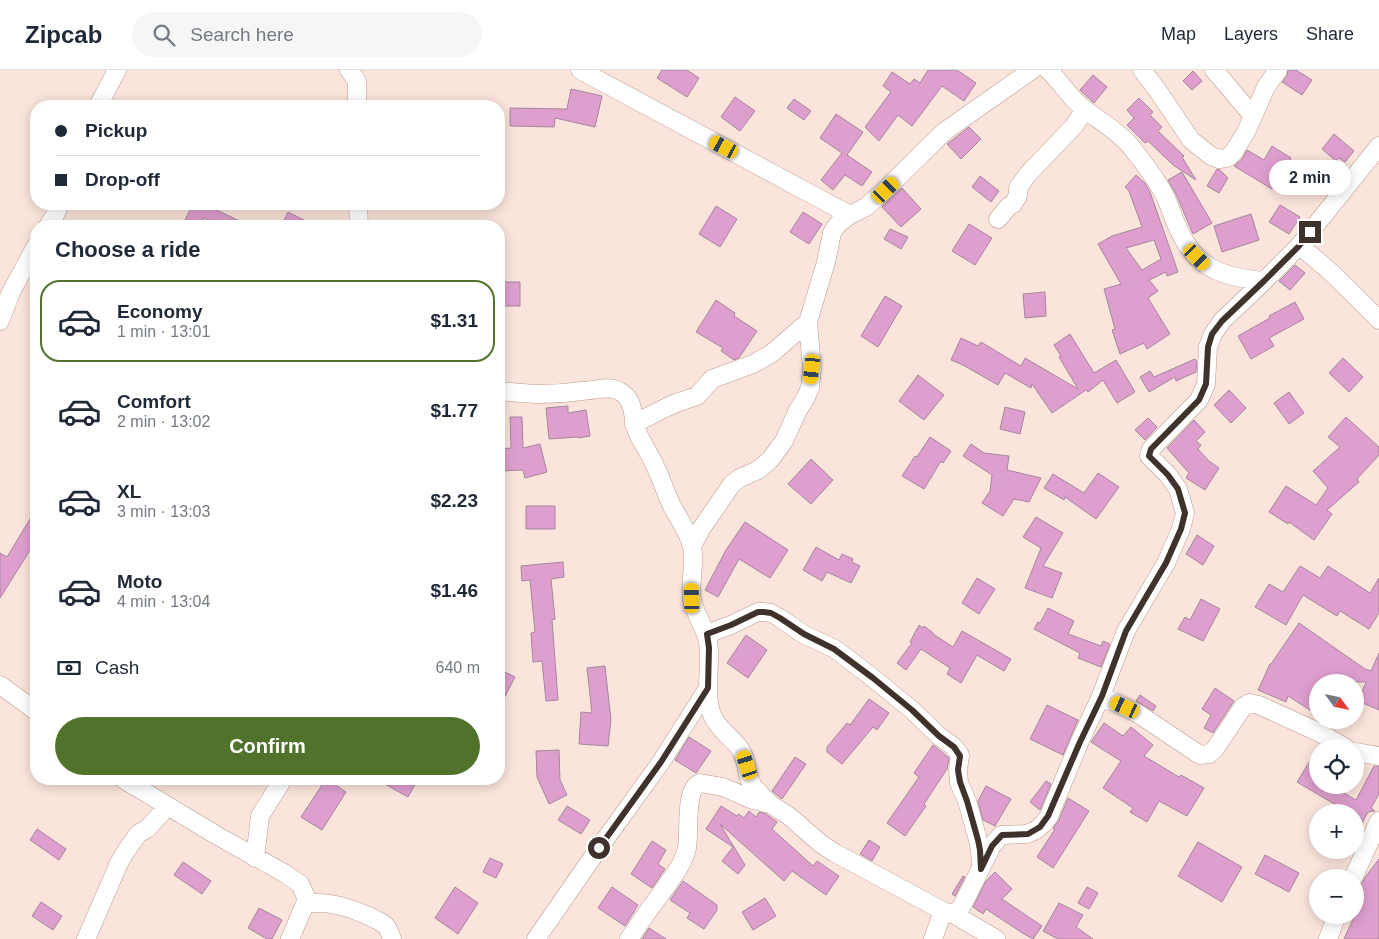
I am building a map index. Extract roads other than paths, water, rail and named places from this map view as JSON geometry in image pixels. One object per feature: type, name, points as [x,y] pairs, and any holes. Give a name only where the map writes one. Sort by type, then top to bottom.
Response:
[{"type":"street","points":[[101,100],[117,70]]},
{"type":"street","points":[[349,70],[357,81],[357,100]]},
{"type":"street","points":[[580,70],[850,215]]},
{"type":"street","points":[[692,546],[732,484],[764,466],[770,460],[784,441],[810,388],[812,369],[808,322],[826,262],[832,233],[839,223],[866,207],[886,190],[945,131],[1032,70]]},
{"type":"street","points":[[1048,70],[1085,109],[1130,145],[1151,172],[1166,198],[1186,244],[1205,266],[1222,274],[1240,279],[1264,281]]},
{"type":"street","points":[[1142,70],[1191,140],[1210,156],[1219,159],[1227,158],[1233,153],[1246,132],[1266,87],[1278,70]]},
{"type":"street","points":[[1214,70],[1253,116]]},
{"type":"street","points":[[998,219],[1013,204],[1018,196],[1018,188],[1028,174],[1074,126],[1085,109]]},
{"type":"street","points":[[933,939],[949,913],[963,904],[992,846],[1002,835],[1028,834],[1044,823],[1102,696],[1126,631],[1166,563],[1181,529],[1185,513],[1178,489],[1168,475],[1149,456],[1151,449],[1199,400],[1206,384],[1208,347],[1212,334],[1222,321],[1299,246],[1379,146]]},
{"type":"street","points":[[1299,246],[1336,277],[1379,320]]},
{"type":"street","points":[[0,321],[11,292],[30,257]]},
{"type":"street","points":[[634,424],[663,408],[697,396],[712,379],[753,364],[771,354],[808,322]]},
{"type":"street","points":[[505,391],[540,394],[608,388],[625,395],[633,409],[634,424],[692,546],[694,561],[691,588],[692,598],[695,610],[707,634],[710,706],[715,720],[740,749],[747,765],[750,781],[770,804],[789,816],[822,844],[836,853],[996,939]]},
{"type":"street","points":[[707,634],[758,612],[771,613],[804,634],[834,649],[912,710],[939,736],[954,747],[960,756],[958,770],[960,782],[978,840],[981,869]]},
{"type":"street","points":[[0,685],[30,707]]},
{"type":"street","points":[[536,939],[661,762],[708,688]]},
{"type":"street","points":[[1102,696],[1137,713],[1200,755],[1209,754],[1214,749],[1243,707],[1249,703],[1259,705],[1330,739]]},
{"type":"street","points":[[1364,754],[1379,756]]},
{"type":"street","points":[[629,939],[680,866],[689,835],[689,804],[692,790],[696,784],[704,783],[723,787],[752,800],[770,804]]},
{"type":"street","points":[[132,785],[300,884],[306,897],[305,904],[290,939]]},
{"type":"street","points":[[255,858],[260,816],[279,785]]},
{"type":"street","points":[[86,939],[126,851],[138,834],[148,828],[167,807]]},
{"type":"street","points":[[1357,869],[1379,821]]},
{"type":"street","points":[[305,904],[326,903],[353,909],[383,923],[389,930],[392,939]]},
{"type":"street","points":[[1328,939],[1334,924]]}]
